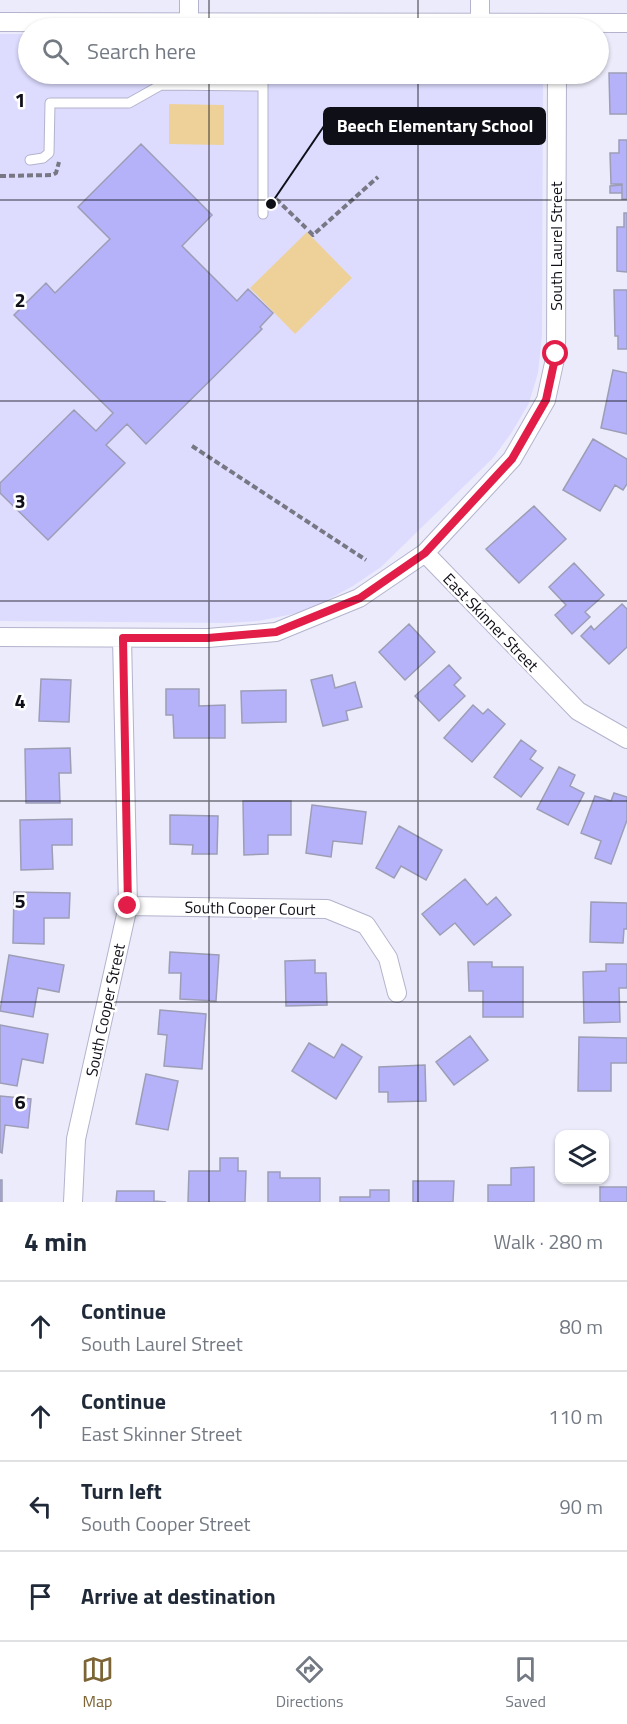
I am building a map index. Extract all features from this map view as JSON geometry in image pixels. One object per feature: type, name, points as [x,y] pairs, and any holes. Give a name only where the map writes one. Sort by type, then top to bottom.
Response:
[{"type":"street","points":[[189,0],[189,18]]},
{"type":"street","points":[[480,0],[480,18]]},
{"type":"street","points":[[0,22],[18,22]]},
{"type":"street","points":[[609,24],[627,23]]},
{"type":"street","name":"South Laurel Street","points":[[425,553],[512,459],[546,400],[556,354],[557,84]]},
{"type":"street","points":[[0,637],[208,638],[276,632],[360,598],[425,553]]},
{"type":"street","name":"East Skinner Street","points":[[425,553],[578,711],[627,740]]},
{"type":"street","name":"South Cooper Street","points":[[73,1202],[76,1139],[128,906],[123,638]]},
{"type":"street","name":"South Cooper Court","points":[[128,906],[327,909],[366,925],[388,958],[397,993]]},
{"type":"lane","points":[[30,160],[43,158],[49,153],[50,103],[129,103],[162,85],[263,86],[263,214]]},
{"type":"path","points":[[309,231],[313,235],[378,177]]},
{"type":"path","points":[[192,446],[366,560]]},
{"type":"shaded area","points":[[0,34],[18,34],[18,84],[543,84],[542,335],[538,373],[529,403],[493,458],[381,567],[353,586],[307,611],[259,621],[227,623],[0,621]]},
{"type":"shaded area","points":[[169,104],[224,105],[224,145],[169,144]]},
{"type":"shaded area","points":[[307,232],[352,278],[295,334],[250,288]]},
{"type":"building","points":[[609,73],[627,73],[627,114],[610,114]]},
{"type":"building","points":[[619,140],[627,140],[627,199],[622,199],[622,184],[611,184],[610,153],[619,153]]},
{"type":"building","points":[[141,144],[212,215],[182,246],[237,301],[248,289],[273,313],[260,327],[262,329],[146,444],[127,424],[106,445],[125,463],[48,540],[0,493],[0,483],[74,410],[96,431],[113,413],[14,315],[46,283],[55,293],[110,239],[78,207]]},
{"type":"building","points":[[622,185],[622,193],[610,193],[610,186]]},
{"type":"building","points":[[624,213],[627,213],[627,272],[617,271],[617,227],[624,227]]},
{"type":"building","points":[[614,290],[627,290],[627,349],[618,349],[618,336],[615,336]]},
{"type":"building","points":[[613,370],[627,373],[627,434],[601,428]]},
{"type":"building","points":[[593,439],[627,459],[627,484],[623,490],[615,485],[600,511],[563,490]]},
{"type":"building","points":[[534,506],[566,539],[519,583],[486,549]]},
{"type":"building","points":[[574,563],[604,595],[585,612],[590,617],[572,634],[555,615],[566,605],[549,587]]},
{"type":"building","points":[[622,604],[627,609],[627,647],[609,664],[581,636],[591,626],[594,630]]},
{"type":"building","points":[[409,624],[435,652],[405,680],[379,652]]},
{"type":"building","points":[[449,665],[461,678],[454,685],[465,696],[439,721],[415,696]]},
{"type":"building","points":[[332,675],[335,688],[355,682],[362,707],[346,711],[348,720],[323,726],[311,680]]},
{"type":"building","points":[[41,679],[71,680],[69,722],[39,721]]},
{"type":"building","points":[[166,689],[199,689],[199,706],[225,705],[225,738],[174,738],[173,715],[166,715]]},
{"type":"building","points":[[286,690],[286,722],[242,723],[241,691]]},
{"type":"building","points":[[473,705],[483,714],[488,709],[505,724],[472,762],[444,738]]},
{"type":"building","points":[[521,740],[536,751],[530,759],[543,768],[521,797],[494,777]]},
{"type":"building","points":[[70,748],[71,773],[59,773],[60,803],[26,803],[25,749]]},
{"type":"building","points":[[559,767],[575,775],[570,786],[584,793],[568,825],[537,809]]},
{"type":"building","points":[[614,793],[627,797],[627,820],[611,864],[595,858],[601,841],[581,833],[595,796],[611,801]]},
{"type":"building","points":[[243,801],[291,801],[291,835],[268,835],[268,854],[244,855]]},
{"type":"building","points":[[312,805],[366,812],[362,844],[333,841],[331,857],[306,853]]},
{"type":"building","points":[[170,815],[218,816],[217,854],[192,854],[193,845],[170,844]]},
{"type":"building","points":[[72,819],[72,845],[52,845],[53,869],[21,870],[20,820]]},
{"type":"building","points":[[399,826],[442,850],[426,880],[401,866],[394,878],[376,868]]},
{"type":"building","points":[[465,879],[487,905],[496,897],[511,915],[474,945],[455,923],[440,935],[422,914]]},
{"type":"building","points":[[14,892],[70,893],[69,918],[44,918],[44,944],[13,943]]},
{"type":"building","points":[[591,902],[627,903],[627,929],[624,929],[623,943],[590,942]]},
{"type":"building","points":[[170,952],[219,955],[216,1001],[180,999],[181,973],[169,973]]},
{"type":"building","points":[[9,955],[64,965],[59,992],[38,988],[33,1017],[0,1011]]},
{"type":"building","points":[[315,960],[315,973],[326,973],[327,1005],[286,1006],[285,961]]},
{"type":"building","points":[[468,962],[492,962],[492,967],[523,967],[523,1017],[483,1017],[483,991],[469,991]]},
{"type":"building","points":[[606,964],[627,964],[627,988],[619,988],[620,1022],[584,1023],[583,972],[606,971]]},
{"type":"building","points":[[160,1010],[206,1014],[202,1069],[164,1066],[167,1035],[158,1034]]},
{"type":"building","points":[[0,1025],[48,1034],[43,1063],[22,1059],[17,1086],[0,1083]]},
{"type":"building","points":[[470,1036],[488,1060],[454,1085],[436,1062]]},
{"type":"building","points":[[579,1037],[627,1038],[627,1063],[611,1063],[611,1091],[578,1091]]},
{"type":"building","points":[[309,1043],[334,1058],[342,1044],[362,1057],[336,1099],[292,1071]]},
{"type":"building","points":[[425,1065],[426,1101],[388,1102],[388,1092],[379,1092],[379,1067]]},
{"type":"building","points":[[146,1074],[178,1081],[168,1130],[136,1124]]},
{"type":"building","points":[[0,1096],[31,1099],[28,1128],[5,1125],[2,1153],[0,1152]]},
{"type":"building","points":[[220,1158],[238,1158],[238,1171],[246,1171],[245,1202],[188,1202],[189,1171],[220,1171]]},
{"type":"building","points":[[534,1167],[534,1202],[488,1202],[488,1185],[511,1185],[511,1168]]},
{"type":"building","points":[[268,1172],[280,1172],[280,1178],[320,1178],[320,1202],[268,1202]]},
{"type":"building","points":[[0,1180],[2,1180],[2,1202],[0,1202]]},
{"type":"building","points":[[413,1181],[454,1181],[453,1202],[413,1202]]},
{"type":"building","points":[[600,1187],[627,1187],[627,1202],[600,1202]]},
{"type":"building","points":[[370,1190],[389,1190],[389,1202],[340,1202],[340,1197],[370,1197]]},
{"type":"building","points":[[117,1191],[154,1191],[154,1201],[166,1202],[116,1202]]},
{"type":"place","name":"Beech Elementary School","points":[[271,204]]},
{"type":"route","points":[[128,906],[123,638],[208,638],[276,632],[360,598],[425,553],[512,459],[546,400],[556,354]]}]
